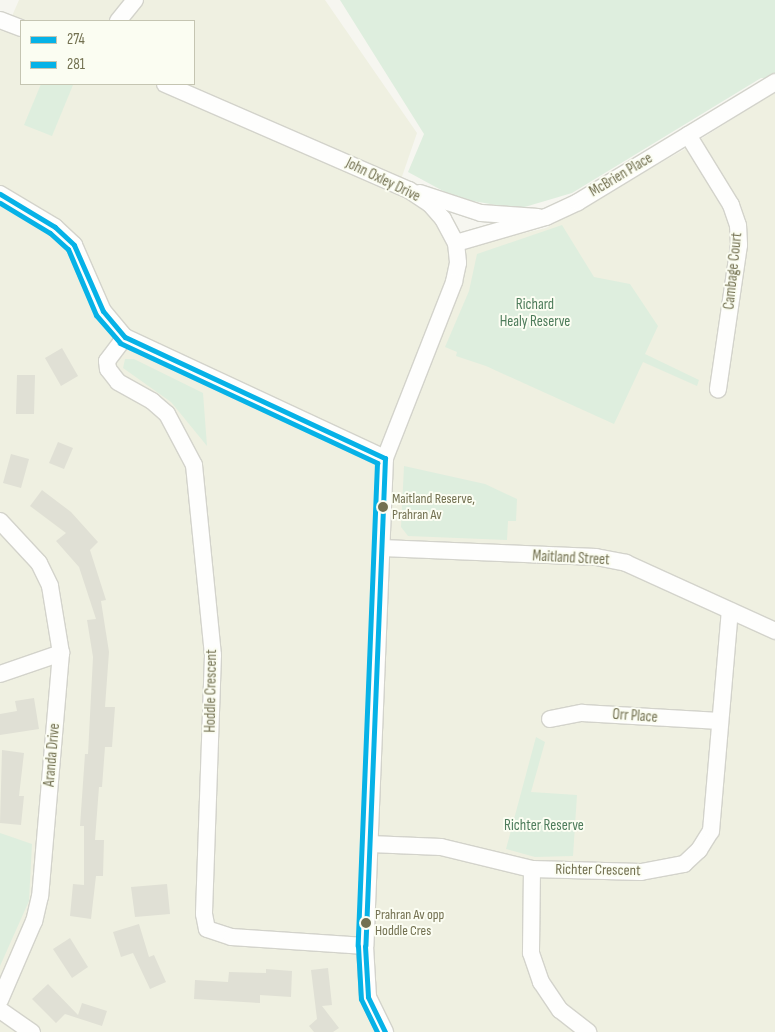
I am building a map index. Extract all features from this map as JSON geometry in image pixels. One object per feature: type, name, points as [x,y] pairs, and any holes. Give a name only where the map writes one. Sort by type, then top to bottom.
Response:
[{"type":"street","points":[[119,20],[135,0]]},
{"type":"street","points":[[0,20],[20,28]]},
{"type":"street","name":"McBrien Place","points":[[456,243],[546,217],[775,82]]},
{"type":"street","name":"John Oxley Drive","points":[[167,85],[409,190],[430,204],[443,219],[456,243],[458,263],[454,282],[385,458],[365,946],[368,998],[385,1032]]},
{"type":"street","name":"Cambage Court","points":[[688,135],[731,205],[738,225],[739,246],[718,389]]},
{"type":"street","points":[[409,190],[481,213],[546,217]]},
{"type":"street","points":[[0,194],[55,227],[74,245],[104,311],[125,337],[385,458]]},
{"type":"street","name":"Hoddle Crescent","points":[[125,337],[107,361],[108,369],[118,382],[152,401],[167,414],[194,465],[213,655],[204,914],[207,929],[232,937],[365,946]]},
{"type":"street","name":"Aranda Drive","points":[[0,521],[39,563],[50,586],[61,653],[40,896],[34,921],[0,1000]]},
{"type":"street","name":"Maitland Street","points":[[382,548],[596,557],[626,563],[775,631]]},
{"type":"street","name":"Richter Crescent","points":[[370,844],[441,847],[532,869],[641,872],[684,864],[699,850],[711,831],[730,611]]},
{"type":"street","points":[[0,674],[61,653]]},
{"type":"street","name":"Orr Place","points":[[550,719],[582,713],[720,721]]},
{"type":"street","points":[[532,869],[531,953],[541,982],[560,1010],[588,1032]]},
{"type":"street","points":[[0,1010],[32,1032]]},
{"type":"shaded area","points":[[19,0],[325,0],[417,133],[396,194],[421,206],[446,236],[450,250],[546,228],[685,149],[775,92],[775,1032],[0,1032],[0,30],[5,32]]},
{"type":"green space","points":[[340,0],[775,0],[775,78],[761,78],[572,193],[518,209],[456,198],[408,172],[424,134]]},
{"type":"green space","points":[[41,85],[73,85],[52,136],[24,125]]},
{"type":"green space","name":"Richard Healy Reserve","points":[[562,225],[594,277],[630,284],[658,326],[645,354],[699,380],[697,386],[643,362],[614,424],[486,366],[456,356],[457,352],[445,347],[469,291],[477,254]]},
{"type":"green space","points":[[125,359],[134,359],[203,393],[207,446],[171,402],[123,368]]},
{"type":"green space","points":[[404,466],[485,484],[517,499],[516,521],[508,521],[507,540],[408,536],[401,527]]},
{"type":"green space","name":"Richter Reserve","points":[[536,737],[545,742],[531,792],[577,795],[573,856],[535,857],[506,849]]},
{"type":"green space","points":[[0,833],[32,844],[29,901],[0,966]]},
{"type":"building","points":[[62,348],[78,376],[61,386],[45,358]]},
{"type":"building","points":[[17,375],[35,375],[34,414],[16,414]]},
{"type":"building","points":[[58,442],[73,448],[64,469],[49,463]]},
{"type":"building","points":[[11,454],[29,459],[21,488],[3,483]]},
{"type":"building","points":[[42,490],[71,512],[98,542],[90,550],[106,600],[101,601],[109,652],[105,707],[115,707],[112,747],[105,747],[102,787],[99,787],[95,840],[104,840],[103,876],[96,876],[91,919],[70,916],[73,884],[84,885],[84,826],[80,826],[85,754],[88,754],[93,657],[87,620],[96,619],[79,567],[56,541],[66,533],[30,506]]},
{"type":"building","points":[[34,698],[39,729],[0,735],[0,714],[17,711],[15,701]]},
{"type":"building","points":[[2,750],[24,753],[19,796],[24,796],[21,825],[0,823]]},
{"type":"building","points":[[167,884],[170,914],[135,917],[131,887]]},
{"type":"building","points":[[139,924],[149,957],[154,955],[166,982],[150,989],[133,953],[121,957],[113,932]]},
{"type":"building","points":[[70,938],[88,967],[72,978],[53,949]]},
{"type":"building","points":[[328,968],[332,1005],[322,1006],[339,1028],[333,1032],[314,1032],[309,1026],[317,1019],[311,970]]},
{"type":"building","points":[[266,969],[292,971],[291,997],[260,995],[260,1003],[194,999],[195,980],[228,982],[229,972],[266,973]]},
{"type":"building","points":[[48,984],[78,1015],[82,1003],[107,1011],[102,1026],[65,1014],[56,1023],[32,999]]},
{"type":"transit line","name":"274","points":[[0,194],[55,227],[74,245],[103,311],[125,337],[385,458]]},
{"type":"transit line","name":"281","points":[[0,203],[50,233],[68,249],[96,315],[120,343],[377,463],[358,946],[361,999],[377,1032]]},
{"type":"transit line","name":"274","points":[[385,458],[365,946],[368,997],[385,1032]]},
{"type":"place","name":"Maitland Reserve, Prahran Av","points":[[383,507]]},
{"type":"place","name":"Prahran Av opp Hoddle Cres","points":[[366,923]]}]
